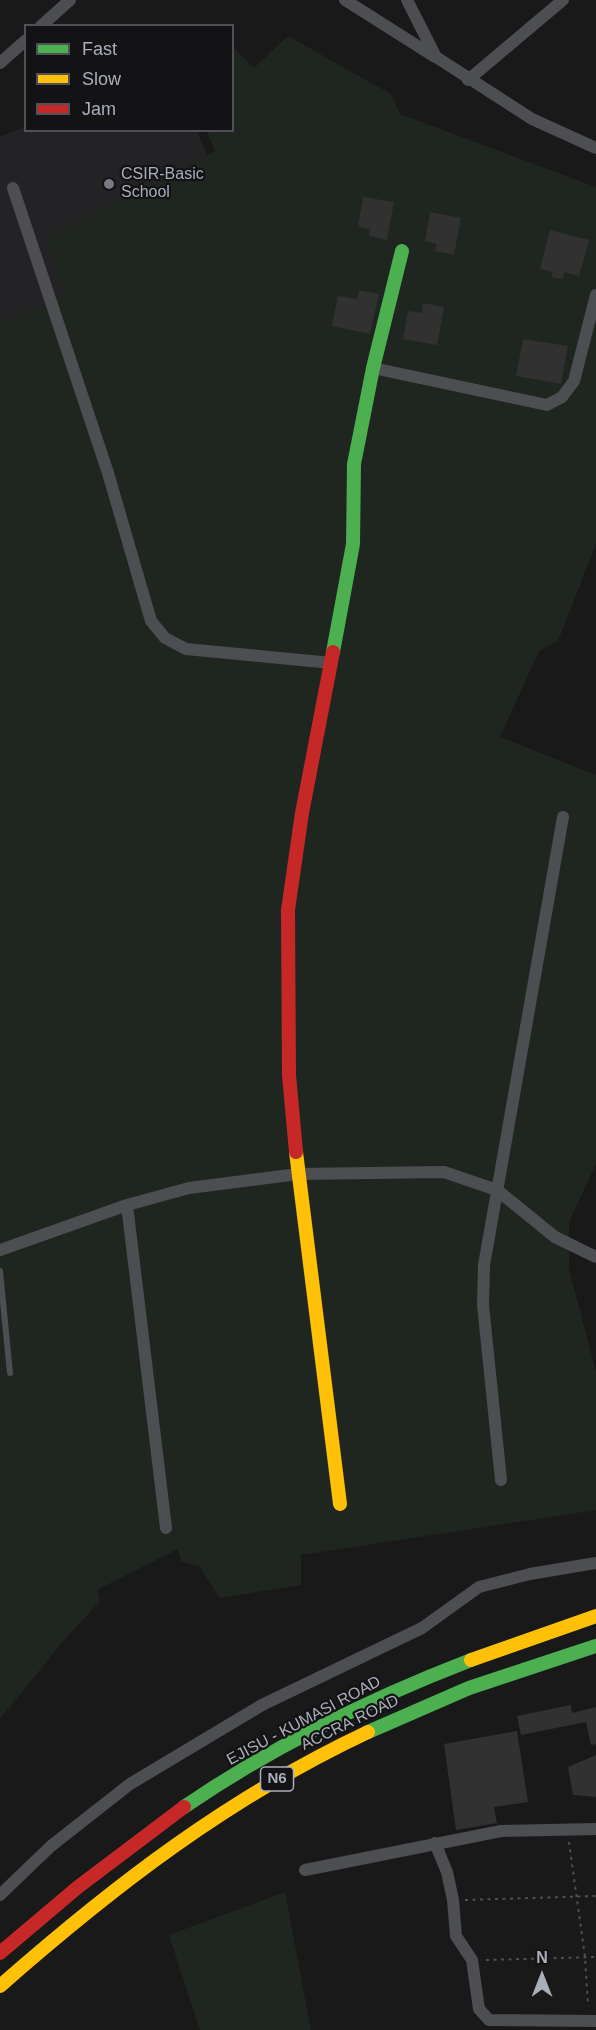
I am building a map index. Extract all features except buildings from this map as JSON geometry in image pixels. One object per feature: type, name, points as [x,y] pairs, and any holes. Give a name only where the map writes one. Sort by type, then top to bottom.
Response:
[{"type":"main road","points":[[340,1504],[298,1174],[289,1075],[288,910],[302,813],[353,544],[354,464],[373,369],[402,251]]},
{"type":"main road","name":"EJISU - KUMASI ROAD","points":[[0,1953],[67,1893],[122,1851],[217,1785],[297,1739],[456,1665],[596,1616]]},
{"type":"main road","name":"ACCRA ROAD","points":[[0,1986],[121,1884],[183,1839],[303,1764],[351,1739],[478,1683],[596,1646]]},
{"type":"street","points":[[43,24],[70,0]]},
{"type":"street","points":[[345,0],[532,119],[596,148]]},
{"type":"street","points":[[407,0],[436,57]]},
{"type":"street","points":[[468,80],[563,0]]},
{"type":"street","points":[[0,63],[24,42]]},
{"type":"street","points":[[13,188],[108,473],[151,621],[165,638],[186,649],[332,663]]},
{"type":"street","points":[[373,369],[547,405],[562,397],[573,381],[596,295]]},
{"type":"street","points":[[501,1480],[483,1305],[484,1265],[562,817]]},
{"type":"street","points":[[0,1250],[127,1205],[189,1188],[298,1174],[444,1172],[497,1190],[555,1237],[596,1257]]},
{"type":"street","points":[[127,1205],[166,1528]]},
{"type":"street","points":[[0,1895],[51,1846],[130,1785],[262,1704],[422,1628],[479,1587],[530,1574],[596,1563]]},
{"type":"street","points":[[305,1870],[501,1831],[596,1829]]},
{"type":"street","points":[[435,1843],[447,1872],[453,1900],[456,1936],[472,1960],[479,2009],[488,2025],[592,2021]]},
{"type":"lane","points":[[0,1271],[10,1373]]},
{"type":"path","points":[[568,1831],[592,2021]]},
{"type":"path","points":[[453,1900],[596,1896]]},
{"type":"path","points":[[472,1960],[596,1957]]},
{"type":"shaded area","points":[[288,36],[391,94],[400,114],[596,187],[596,544],[558,641],[539,651],[500,737],[596,775],[596,1164],[569,1222],[569,1269],[596,1372],[596,1510],[301,1555],[301,1585],[220,1598],[199,1566],[181,1562],[178,1549],[97,1590],[100,1601],[65,1639],[0,1719],[0,323],[65,296],[46,238],[215,151],[207,132],[234,132],[234,48],[254,68]]},
{"type":"shaded area","name":"CSIR-Basic School","points":[[24,127],[24,132],[197,132],[238,232],[0,328],[0,137]]},
{"type":"shaded area","points":[[285,1892],[311,2030],[200,2030],[169,1935]]},
{"type":"traffic: fast","points":[[333,652],[353,544],[354,464],[373,368],[402,251]]},
{"type":"traffic: fast","points":[[368,1732],[469,1688],[596,1646]]},
{"type":"traffic: fast","points":[[184,1807],[252,1764],[323,1725],[471,1660]]},
{"type":"traffic: slow","points":[[296,1152],[340,1504]]},
{"type":"traffic: slow","points":[[471,1660],[596,1616]]},
{"type":"traffic: slow","points":[[0,1986],[86,1913],[175,1846],[268,1785],[368,1732]]},
{"type":"traffic: jam","points":[[296,1152],[289,1075],[288,910],[302,813],[333,652]]},
{"type":"traffic: jam","points":[[0,1953],[78,1887],[184,1807]]},
{"type":"place","name":"CSIR-Basic School","points":[[109,184]]}]
